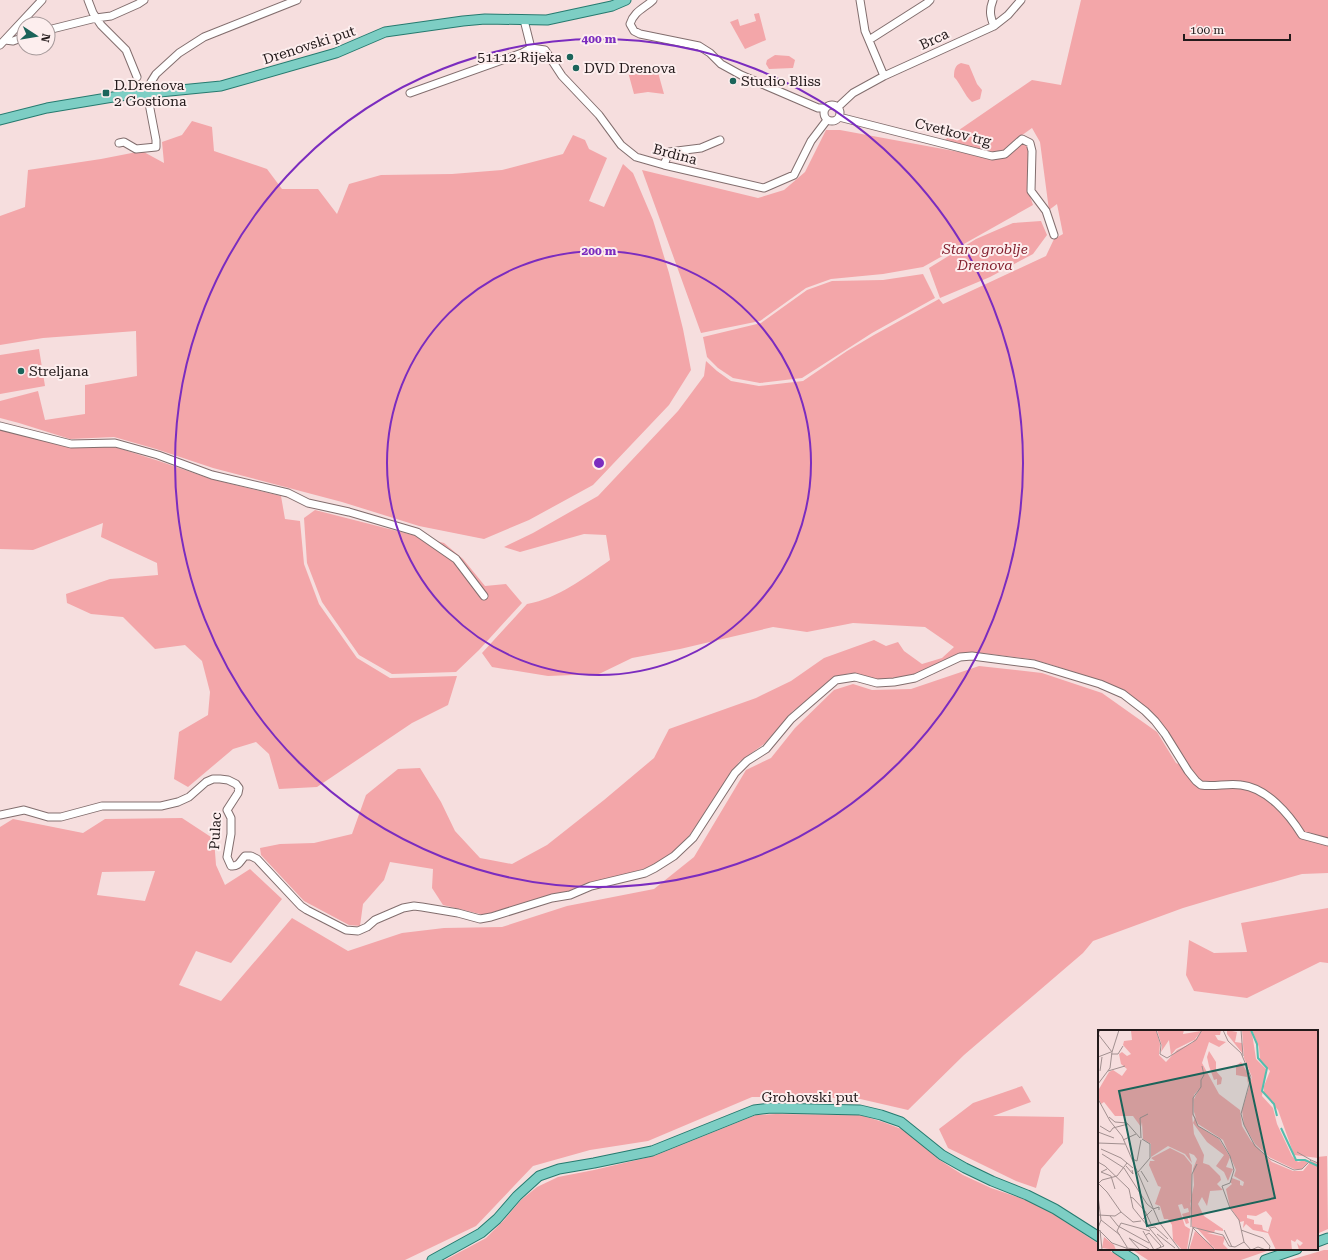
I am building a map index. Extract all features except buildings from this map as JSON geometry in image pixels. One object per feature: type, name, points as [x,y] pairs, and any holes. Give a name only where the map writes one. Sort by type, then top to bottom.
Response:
[{"type":"main road","name":"Drenovski put","points":[[0,120],[47,108],[147,93],[171,92],[221,86],[336,53],[385,32],[485,19],[548,20],[612,6],[626,0]]},
{"type":"main road","name":"Grohovski put","points":[[432,1260],[481,1233],[497,1219],[517,1196],[539,1176],[559,1169],[594,1164],[652,1150],[754,1110],[771,1108],[860,1110],[901,1122],[942,1155],[992,1181],[1055,1209],[1098,1236]]},
{"type":"main road","points":[[1318,1242],[1328,1238]]},
{"type":"main road","points":[[1119,1250],[1134,1260]]},
{"type":"main road","points":[[1265,1260],[1294,1250]]},
{"type":"street","points":[[2,42],[42,0]]},
{"type":"street","points":[[88,0],[96,18],[101,25],[126,50],[137,77]]},
{"type":"street","points":[[56,28],[96,18],[111,16],[144,0]]},
{"type":"street","points":[[119,143],[124,142],[136,149],[156,147],[147,93],[156,74],[179,53],[214,32],[297,0]]},
{"type":"street","points":[[653,0],[637,12],[632,18],[630,24],[634,31],[640,34],[699,46],[710,53],[721,64],[741,75],[818,108],[825,108],[832,104],[838,106],[840,111],[839,117]]},
{"type":"street","points":[[860,0],[865,31],[884,76]]},
{"type":"street","points":[[869,40],[920,8],[930,0]]},
{"type":"street","points":[[993,0],[990,15],[994,26]]},
{"type":"street","name":"Brca","points":[[838,106],[853,93],[884,76],[994,26],[1008,15],[1022,0]]},
{"type":"street","points":[[410,93],[522,53],[531,48],[524,20]]},
{"type":"street","points":[[2,42],[16,40]]},
{"type":"street","name":"Brdina","points":[[531,48],[545,50],[562,76],[599,115],[621,145],[636,157],[664,165],[764,188],[794,175],[811,141],[828,120]]},
{"type":"street","points":[[825,108],[824,117],[828,120]]},
{"type":"street","name":"Cvetkov trg","points":[[828,120],[834,121],[839,117],[992,156],[1005,154],[1022,139],[1030,143],[1032,151],[1031,191],[1046,211],[1054,235]]},
{"type":"street","points":[[664,165],[669,152],[701,148],[720,140]]},
{"type":"street","points":[[0,426],[71,444],[115,443],[212,475],[288,493],[308,503],[349,512],[417,532],[456,559],[484,596]]},
{"type":"street","name":"Pulac","points":[[0,815],[24,810],[48,817],[61,817],[102,806],[161,806],[178,802],[189,797],[206,782],[212,779],[224,779],[236,784],[238,788],[238,793],[227,810],[231,818],[231,834],[227,857],[231,866],[238,865],[245,856],[251,856],[257,859],[301,906],[307,910],[346,930],[351,931],[362,930],[381,917],[403,908],[414,906],[458,913],[480,919],[552,898],[570,895],[591,886],[634,876],[655,868],[674,856],[693,838],[734,773],[742,765],[766,749],[791,719],[836,680],[855,677],[877,683],[915,678],[960,657],[972,656],[1028,662],[1114,689],[1145,711],[1165,734],[1188,770],[1201,785],[1243,785],[1263,793],[1278,805],[1294,823],[1302,835],[1328,842]]},
{"type":"green space","points":[[1081,0],[1328,0],[1328,873],[1302,874],[1230,894],[1183,908],[1093,941],[1083,953],[964,1055],[908,1110],[856,1098],[752,1097],[648,1141],[590,1150],[533,1166],[476,1226],[405,1260],[0,1260],[0,827],[13,819],[83,833],[105,819],[182,818],[214,839],[216,865],[225,885],[250,869],[282,899],[231,963],[196,951],[179,985],[221,1001],[292,918],[348,951],[402,933],[444,928],[502,927],[567,906],[654,889],[694,857],[746,770],[771,758],[795,728],[834,690],[853,684],[872,690],[911,689],[979,666],[1042,673],[1102,693],[1157,732],[1176,763],[1191,769],[1167,732],[1102,681],[1030,659],[982,653],[955,655],[914,675],[876,680],[851,673],[833,677],[814,695],[793,711],[764,744],[739,762],[689,836],[672,853],[652,866],[625,875],[591,882],[568,892],[556,893],[484,915],[443,905],[432,888],[433,869],[390,862],[384,880],[363,904],[360,926],[349,925],[304,901],[261,855],[260,848],[280,844],[314,843],[352,834],[366,795],[398,769],[420,768],[441,802],[455,831],[480,858],[512,864],[547,845],[654,758],[669,729],[756,698],[791,681],[824,658],[874,640],[886,646],[898,642],[904,651],[922,664],[942,658],[954,647],[925,627],[853,623],[807,632],[773,627],[680,649],[632,658],[599,674],[548,676],[492,667],[482,653],[527,604],[550,597],[560,592],[581,580],[610,560],[606,535],[584,534],[520,552],[504,547],[533,533],[598,496],[678,411],[704,376],[706,361],[731,381],[759,386],[803,381],[847,351],[939,299],[943,304],[1046,256],[1054,239],[1063,234],[1057,204],[1049,210],[1040,142],[1032,128],[1014,141],[1009,148],[1002,152],[994,153],[943,141],[1032,80],[1061,85]],"holes":[[[155,871],[145,901],[97,895],[102,872]]]},
{"type":"green space","points":[[759,13],[766,40],[745,49],[730,22],[738,19],[740,26],[756,21],[754,14]]},
{"type":"green space","points":[[775,55],[789,56],[795,60],[793,68],[769,69],[766,64],[767,60]]},
{"type":"green space","points":[[961,63],[969,65],[977,84],[982,90],[980,99],[972,102],[954,77],[955,68]]},
{"type":"green space","points":[[656,65],[664,94],[648,92],[634,94],[628,72]]},
{"type":"green space","points":[[192,121],[212,127],[214,151],[267,169],[282,189],[318,189],[337,214],[349,184],[381,175],[452,174],[502,170],[563,154],[573,135],[585,140],[589,149],[607,158],[589,201],[604,207],[623,164],[633,173],[653,220],[669,273],[683,329],[691,370],[669,405],[593,485],[529,520],[484,539],[419,526],[342,502],[213,468],[114,437],[70,439],[0,418],[0,401],[38,391],[45,420],[85,414],[85,385],[137,376],[136,331],[43,338],[0,345],[0,216],[25,207],[28,170],[142,151],[164,163],[162,142],[182,135]]},
{"type":"green space","points":[[826,130],[840,130],[992,158],[1021,142],[1028,145],[1028,190],[1033,205],[923,267],[883,274],[831,279],[806,288],[760,321],[701,333],[642,170],[758,198],[784,190],[805,172]]},
{"type":"green space","name":"Staro groblje Drenova","points":[[1041,221],[1047,235],[1033,254],[990,277],[940,298],[929,268],[976,239],[1013,223]]},
{"type":"green space","points":[[923,274],[935,298],[872,333],[802,378],[760,383],[733,378],[718,368],[707,357],[703,337],[761,323],[807,290],[832,281],[883,280]]},
{"type":"green space","name":"Streljana","points":[[39,349],[45,386],[0,394],[0,355]]},
{"type":"green space","points":[[0,428],[70,447],[115,447],[211,479],[281,496],[285,519],[300,521],[304,564],[319,604],[357,658],[390,678],[457,676],[448,705],[412,723],[317,787],[279,789],[269,754],[256,742],[233,749],[188,787],[174,779],[179,732],[208,715],[210,692],[202,661],[185,645],[155,649],[123,617],[91,614],[67,603],[66,594],[110,579],[158,575],[157,563],[101,537],[103,523],[33,550],[0,549]]},
{"type":"green space","points":[[315,510],[444,543],[463,559],[485,586],[506,584],[522,603],[479,650],[456,672],[392,674],[359,655],[322,602],[307,563],[304,518]]},
{"type":"green space","points":[[1328,908],[1328,963],[1320,962],[1247,998],[1194,991],[1186,975],[1189,940],[1214,953],[1247,952],[1241,923]]},
{"type":"green space","points":[[1022,1086],[1031,1102],[993,1116],[1064,1117],[1063,1143],[1041,1169],[1036,1188],[1016,1181],[948,1148],[939,1129],[973,1103]]},
{"type":"green space","points":[[756,1115],[860,1115],[904,1130],[938,1159],[963,1175],[991,1188],[1026,1200],[1053,1214],[1098,1243],[1098,1250],[1109,1250],[1125,1260],[445,1260],[486,1238],[521,1200],[537,1187],[558,1177],[654,1156]]},
{"type":"green space","points":[[1327,1156],[1328,1229],[1318,1234],[1318,1157]]},
{"type":"green space","points":[[1133,1250],[1270,1250],[1241,1260],[1148,1260]]},
{"type":"green space","points":[[1328,1250],[1328,1260],[1290,1260]]},
{"type":"place","name":"51112 Rijeka","points":[[570,57]]},
{"type":"place","name":"DVD Drenova","points":[[576,68]]},
{"type":"place","name":"Studio Bliss","points":[[733,81]]},
{"type":"place","name":"D.Drenova 2 Gostiona","points":[[106,93]]},
{"type":"place","name":"Streljana","points":[[21,371]]}]
